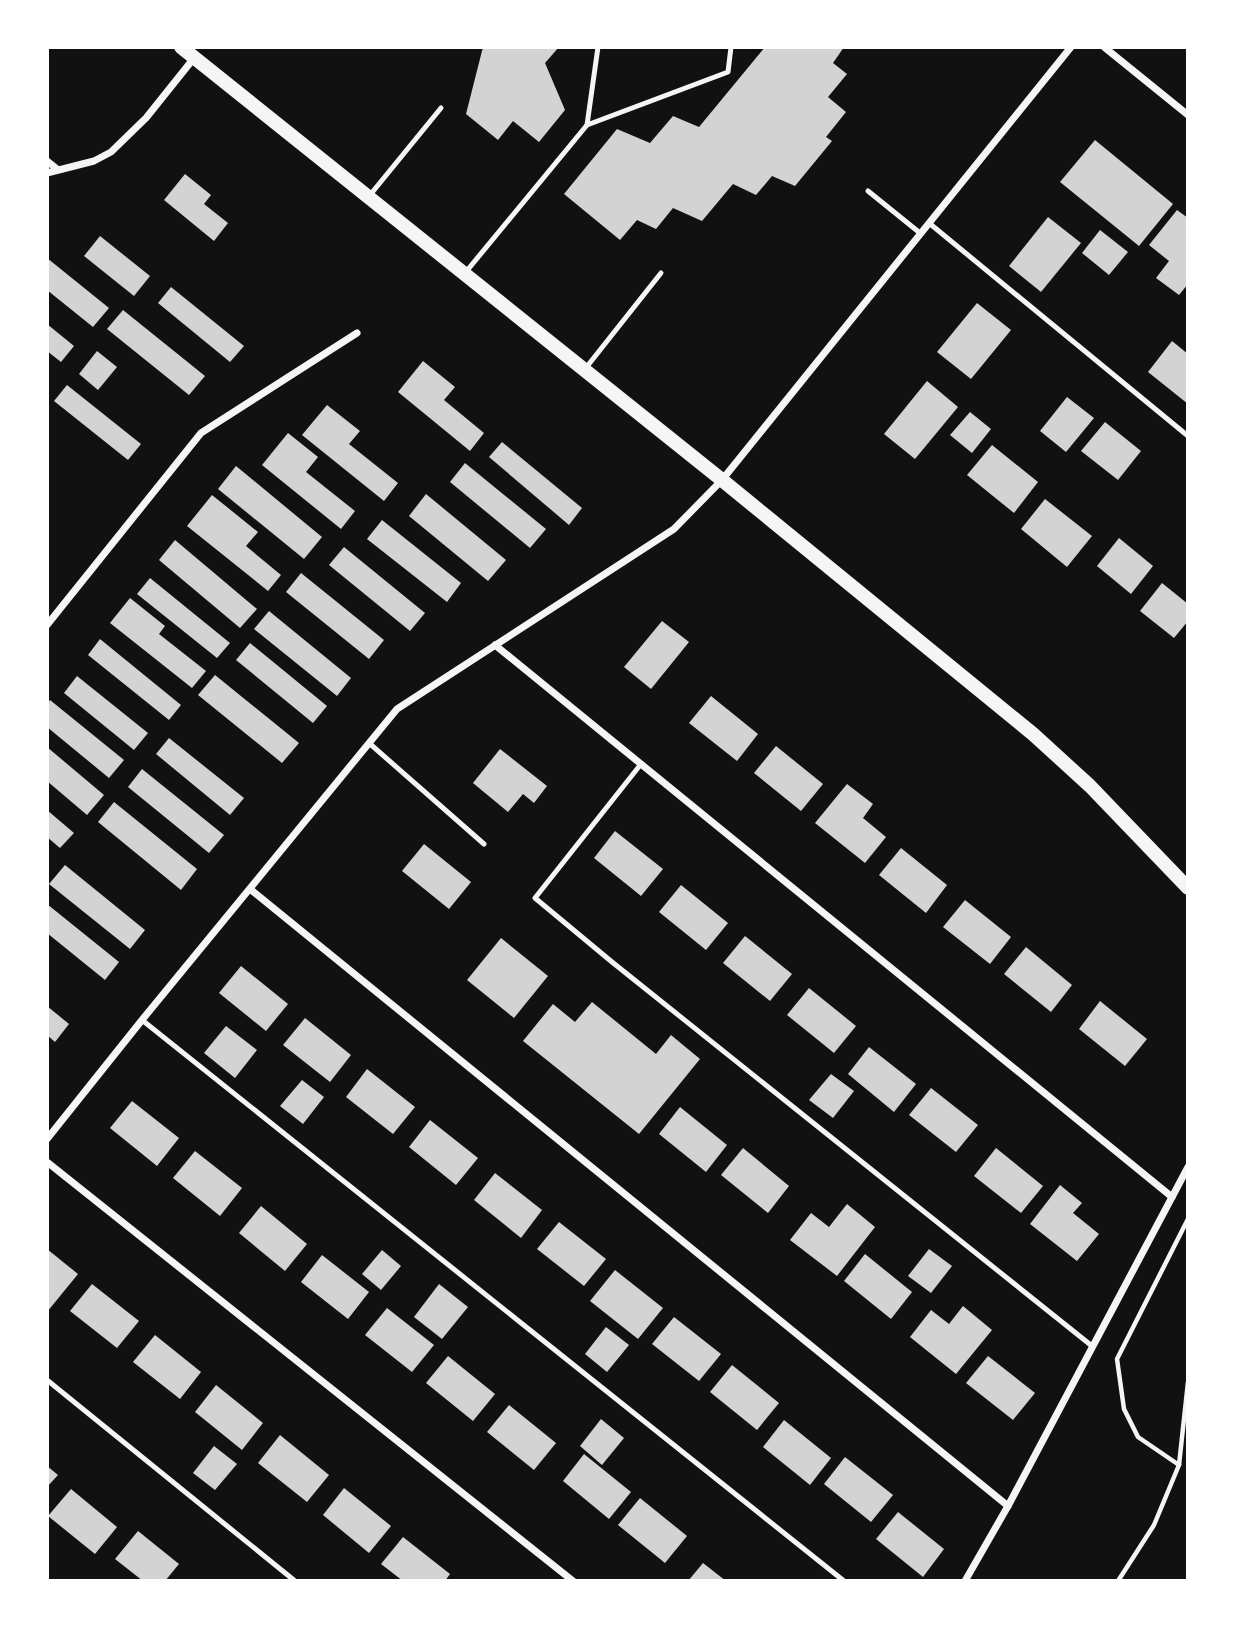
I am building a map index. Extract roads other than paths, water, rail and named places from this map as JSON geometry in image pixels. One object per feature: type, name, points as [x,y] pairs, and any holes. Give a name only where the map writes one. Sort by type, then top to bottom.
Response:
[{"type":"main road","points":[[181,47],[722,480],[1033,734],[1090,786],[1188,888]]},
{"type":"street","points":[[47,1139],[397,709],[674,529],[722,480],[1071,47]]},
{"type":"street","points":[[1104,47],[1188,115]]},
{"type":"street","points":[[47,173],[94,161],[111,152],[146,118],[194,58]]},
{"type":"street","points":[[47,161],[57,169]]},
{"type":"street","points":[[47,625],[201,433],[357,333]]},
{"type":"street","points":[[495,645],[1172,1197]]},
{"type":"street","points":[[250,889],[1008,1506]]},
{"type":"street","points":[[47,1161],[573,1581]]},
{"type":"street","points":[[965,1581],[1008,1506],[1188,1167]]},
{"type":"lane","points":[[587,125],[598,47]]},
{"type":"lane","points":[[464,274],[587,125],[728,72],[731,47]]},
{"type":"lane","points":[[368,197],[441,108]]},
{"type":"lane","points":[[868,191],[920,233]]},
{"type":"lane","points":[[929,223],[1188,436]]},
{"type":"lane","points":[[584,370],[661,273]]},
{"type":"lane","points":[[369,743],[484,844]]},
{"type":"lane","points":[[641,764],[536,898],[634,980],[1092,1346]]},
{"type":"lane","points":[[142,1020],[844,1581]]},
{"type":"lane","points":[[47,1380],[295,1581]]}]
